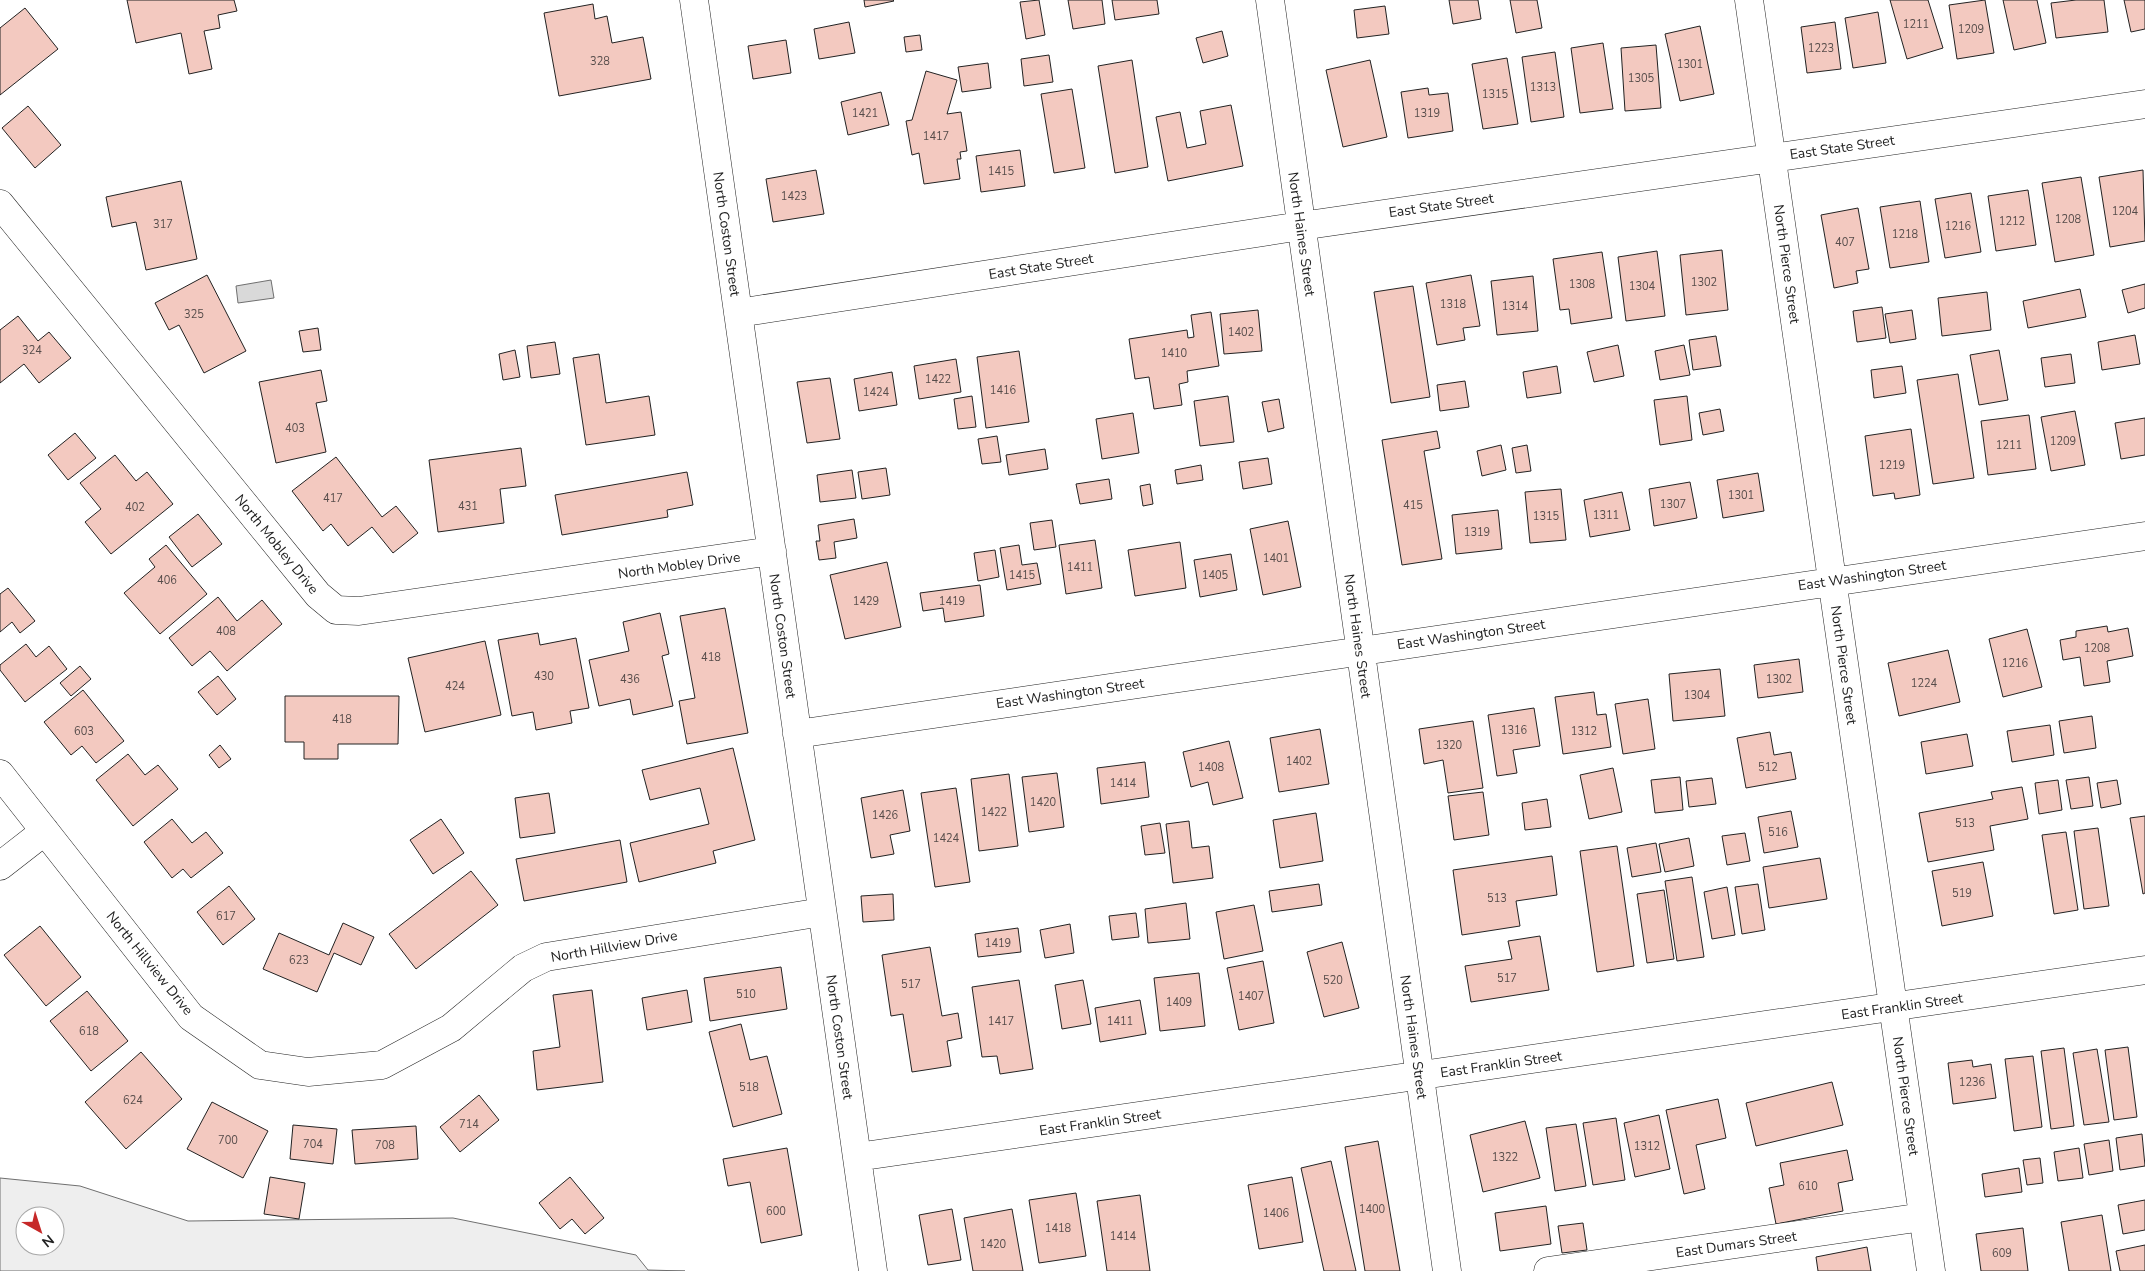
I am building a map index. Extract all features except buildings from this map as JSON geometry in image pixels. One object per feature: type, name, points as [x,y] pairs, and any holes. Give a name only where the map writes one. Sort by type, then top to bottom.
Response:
[{"type":"street","name":"North Coston Street","points":[[694,0],[873,1271]]},
{"type":"street","name":"North Haines Street","points":[[1270,0],[1447,1271]]},
{"type":"street","name":"North Pierce Street","points":[[1749,0],[1931,1271]]},
{"type":"street","name":"East State Street","points":[[738,313],[1772,156],[2145,104]]},
{"type":"street","name":"North Mobley Drive","points":[[0,204],[318,595],[336,610],[360,611],[772,551]]},
{"type":"street","name":"East Washington Street","points":[[797,734],[2145,536]]},
{"type":"street","name":"North Hillview Drive","points":[[0,774],[191,1017],[260,1065],[308,1072],[382,1065],[451,1028],[523,968],[546,957],[822,912]]},
{"type":"street","points":[[0,866],[45,831]]},
{"type":"street","name":"East Franklin Street","points":[[857,1157],[2145,970]]},
{"type":"street","name":"East Dumars Street","points":[[1548,1271],[1923,1217]]},
{"type":"shaded area","points":[[271,280],[274,298],[238,303],[236,286]]},
{"type":"shaded area","points":[[0,1178],[80,1186],[188,1221],[453,1218],[636,1255],[648,1270],[685,1271],[0,1271]]}]
